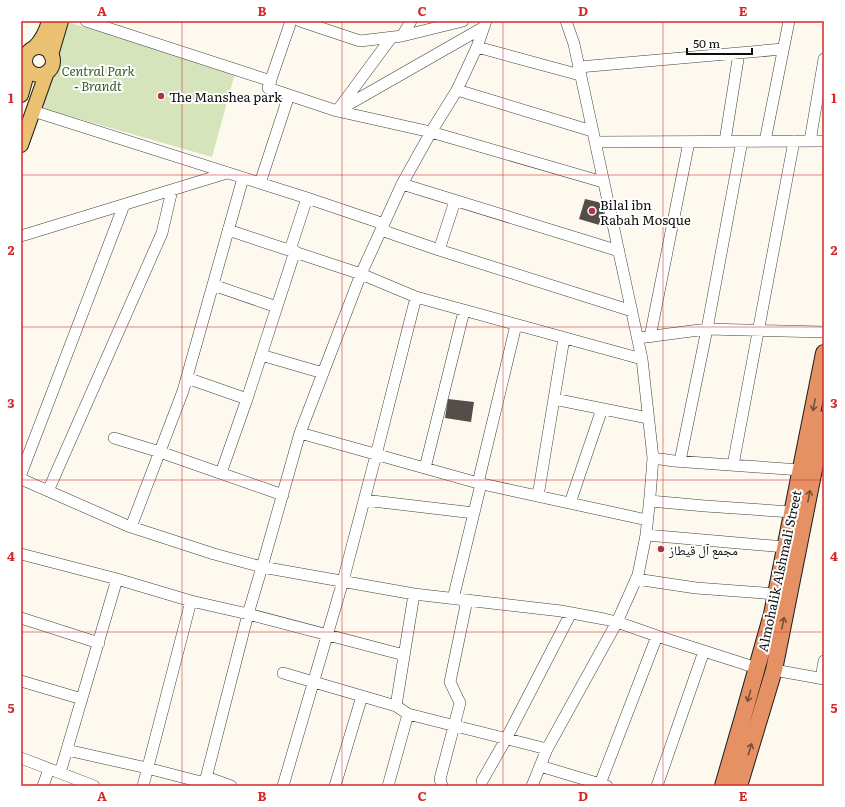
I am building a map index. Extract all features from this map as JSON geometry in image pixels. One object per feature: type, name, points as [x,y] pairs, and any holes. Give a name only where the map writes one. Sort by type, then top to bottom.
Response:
[{"type":"highway","name":"Almohalik Alshmali Street","points":[[723,786],[765,669],[772,614],[824,353]]},
{"type":"highway","name":"Almohalik Alshmali Street","points":[[739,786],[824,419]]},
{"type":"main road","points":[[21,95],[27,54],[47,31],[49,21]]},
{"type":"main road","points":[[21,145],[47,72],[52,64],[51,55],[61,21]]},
{"type":"main road","points":[[27,54],[38,47],[46,49],[51,55]]},
{"type":"main road","points":[[27,54],[32,73],[39,75],[47,72]]},
{"type":"street","points":[[86,21],[271,81]]},
{"type":"street","points":[[291,21],[268,88],[337,111],[431,132],[603,182]]},
{"type":"street","points":[[300,21],[360,42],[402,36],[462,21]]},
{"type":"street","points":[[402,36],[411,21]]},
{"type":"street","points":[[532,786],[548,749],[616,622],[638,575],[648,520],[652,458],[642,359],[638,338],[574,44],[566,21]]},
{"type":"street","points":[[766,141],[789,21]]},
{"type":"street","points":[[337,111],[485,24]]},
{"type":"street","points":[[205,782],[248,614],[300,433],[322,373],[361,274],[402,184],[431,132],[457,90],[477,48],[485,24]]},
{"type":"street","points":[[337,111],[390,38]]},
{"type":"street","points":[[477,48],[580,71],[783,49]]},
{"type":"street","points":[[725,141],[739,53]]},
{"type":"street","points":[[810,141],[824,59]]},
{"type":"street","points":[[457,90],[592,130]]},
{"type":"street","points":[[260,183],[290,95]]},
{"type":"street","points":[[33,111],[308,198],[439,250],[632,311]]},
{"type":"street","points":[[680,461],[707,329],[742,141]]},
{"type":"street","points":[[733,465],[794,141]]},
{"type":"street","points":[[595,142],[824,141]]},
{"type":"street","points":[[650,337],[689,142]]},
{"type":"street","points":[[21,236],[227,173]]},
{"type":"street","points":[[131,527],[183,391],[243,178]]},
{"type":"street","points":[[402,184],[618,251]]},
{"type":"street","points":[[48,491],[162,233],[172,190]]},
{"type":"street","points":[[221,473],[277,307],[308,198]]},
{"type":"street","points":[[439,250],[455,201]]},
{"type":"street","points":[[21,474],[124,205]]},
{"type":"street","points":[[228,230],[361,274],[416,297],[642,359]]},
{"type":"street","points":[[213,285],[277,307]]},
{"type":"street","points":[[283,786],[342,581],[416,297]]},
{"type":"street","points":[[425,468],[464,311]]},
{"type":"street","points":[[453,599],[516,325]]},
{"type":"street","points":[[638,338],[707,329],[824,332]]},
{"type":"street","points":[[538,496],[564,338]]},
{"type":"street","points":[[261,355],[322,373]]},
{"type":"street","points":[[187,378],[247,399]]},
{"type":"street","points":[[554,399],[648,418]]},
{"type":"street","points":[[570,503],[602,409]]},
{"type":"street","points":[[300,433],[480,483],[648,520]]},
{"type":"street","points":[[114,438],[160,452],[283,495]]},
{"type":"street","points":[[652,458],[801,470]]},
{"type":"street","points":[[21,479],[131,527],[214,554],[262,566],[414,594],[571,613],[616,622],[765,669],[822,679],[824,661]]},
{"type":"street","points":[[364,500],[474,513]]},
{"type":"street","points":[[650,501],[792,512]]},
{"type":"street","points":[[646,535],[785,547]]},
{"type":"street","points":[[21,554],[117,579],[191,601],[248,614],[404,656]]},
{"type":"street","points":[[60,773],[117,579]]},
{"type":"street","points":[[636,579],[696,588],[776,594]]},
{"type":"street","points":[[396,706],[414,594]]},
{"type":"street","points":[[442,786],[440,779],[460,703],[450,682],[467,600]]},
{"type":"street","points":[[143,786],[191,601]]},
{"type":"street","points":[[482,781],[506,739],[571,613]]},
{"type":"street","points":[[21,618],[98,643]]},
{"type":"street","points":[[540,766],[604,785],[657,636]]},
{"type":"street","points":[[657,786],[704,651]]},
{"type":"street","points":[[283,673],[396,706],[408,714],[548,749]]},
{"type":"street","points":[[21,681],[82,699]]},
{"type":"street","points":[[335,786],[362,696]]},
{"type":"street","points":[[388,786],[408,714]]},
{"type":"street","points":[[67,750],[205,782],[231,786]]},
{"type":"street","points":[[21,758],[94,786]]},
{"type":"street","points":[[44,786],[49,769]]},
{"type":"green space","name":"Central Park - Brandt","points":[[68,22],[235,73],[212,157],[41,108]]},
{"type":"building","name":"Bilal ibn Rabah Mosque","points":[[585,199],[602,203],[606,227],[579,219]]},
{"type":"building","points":[[448,399],[474,402],[471,422],[445,418]]},
{"type":"place","name":"The Manshea park","points":[[161,96]]},
{"type":"place","name":"Bilal ibn Rabah Mosque","points":[[592,211]]},
{"type":"place","name":"مجمع آل قيطاز","points":[[661,549]]}]
